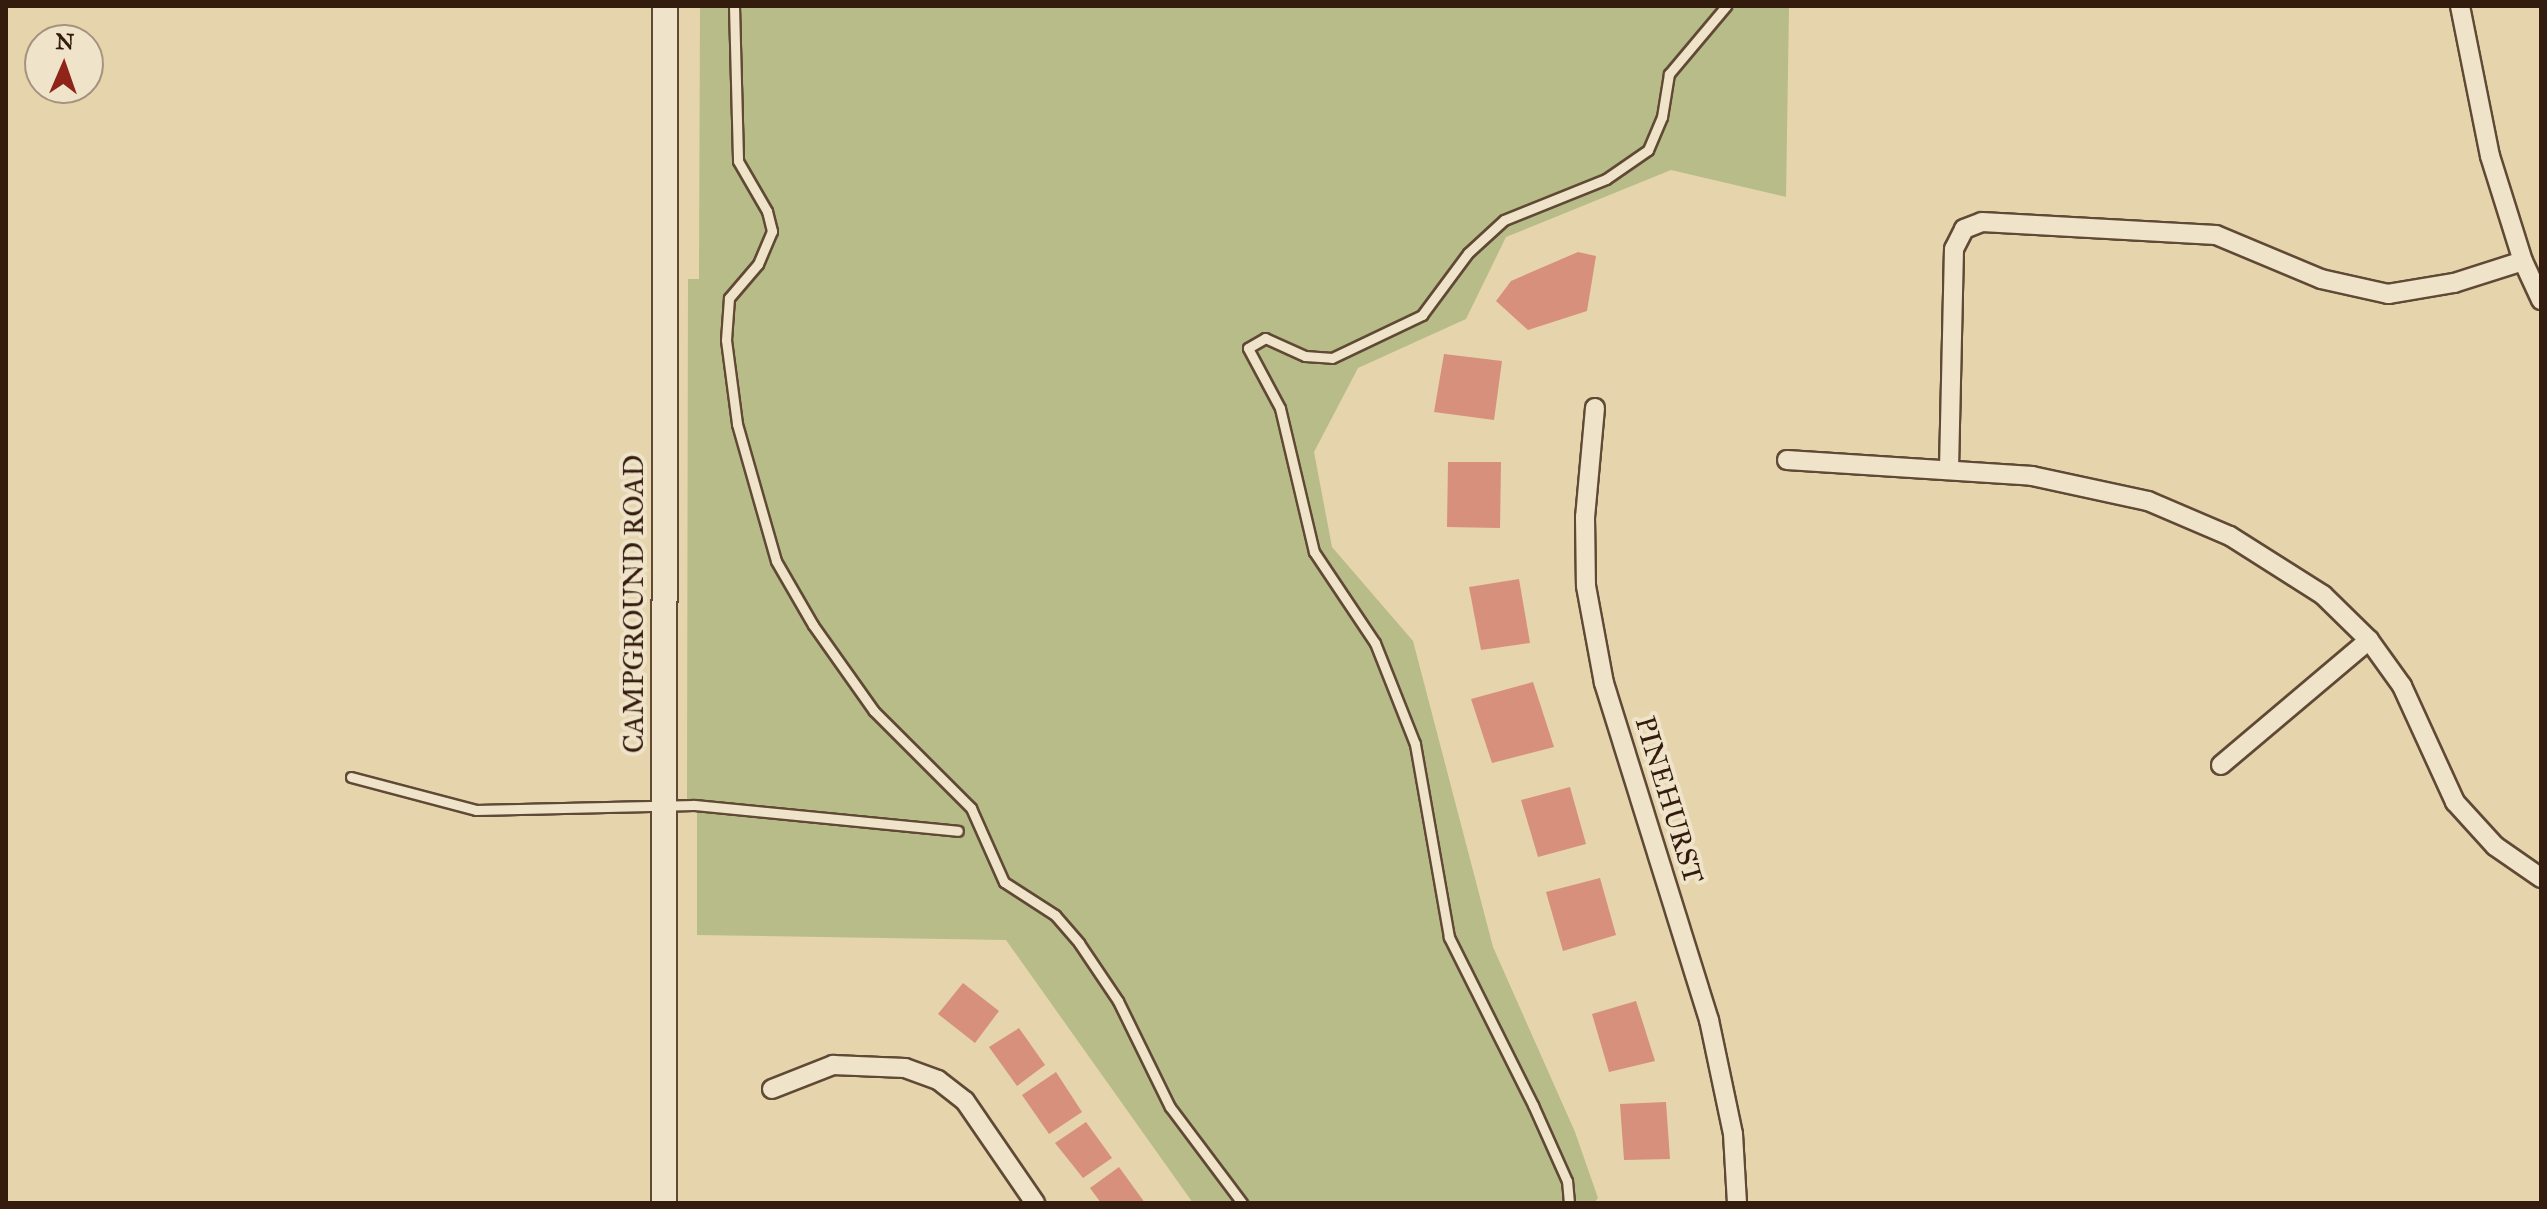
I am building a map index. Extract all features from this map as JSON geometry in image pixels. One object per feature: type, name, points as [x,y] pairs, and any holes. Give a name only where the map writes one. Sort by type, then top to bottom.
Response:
[{"type":"street","name":"CAMPGROUND ROAD","points":[[664,1203],[665,6]]},
{"type":"street","points":[[2460,6],[2490,156],[2523,261],[2541,300]]},
{"type":"street","points":[[1949,469],[1954,249],[1964,229],[1982,222],[2216,235],[2321,279],[2388,294],[2454,283],[2523,261]]},
{"type":"street","name":"PINEHURST","points":[[1595,408],[1585,517],[1586,586],[1604,683],[1709,1020],[1733,1134],[1737,1203]]},
{"type":"street","points":[[1787,460],[2032,476],[2114,491],[2181,513],[2281,566],[2323,595],[2369,640],[2402,686],[2455,802],[2495,846],[2541,878]]},
{"type":"street","points":[[2221,765],[2369,640]]},
{"type":"street","points":[[772,1089],[833,1065],[905,1068],[938,1080],[965,1101],[1035,1203]]},
{"type":"lane","points":[[734,6],[738,161],[767,211],[772,231],[758,264],[729,298],[726,340],[737,424],[776,561],[813,625],[874,711],[971,808],[1004,882],[1055,915],[1079,943],[1118,1001],[1170,1107],[1242,1203]]},
{"type":"lane","points":[[1569,1203],[1567,1181],[1533,1105],[1449,937],[1411,733],[1375,643],[1314,552],[1280,408],[1248,348],[1265,338],[1305,356],[1332,358],[1422,315],[1468,253],[1504,220],[1606,179],[1648,150],[1662,117],[1669,74],[1726,6]]},
{"type":"lane","points":[[351,777],[476,810],[664,806],[801,813],[958,831]]},
{"type":"green space","points":[[700,6],[1789,6],[1786,197],[1671,170],[1506,237],[1466,319],[1358,368],[1314,452],[1332,547],[1413,641],[1493,947],[1575,1132],[1598,1198],[1594,1203],[1193,1203],[1006,940],[697,935],[697,801],[687,800],[688,279],[699,279]]},
{"type":"building","points":[[1578,252],[1596,256],[1587,311],[1528,330],[1496,301],[1511,281]]},
{"type":"building","points":[[1444,354],[1502,361],[1494,420],[1434,412]]},
{"type":"building","points":[[1448,462],[1501,462],[1500,528],[1447,527]]},
{"type":"building","points":[[1519,579],[1530,643],[1481,650],[1469,587]]},
{"type":"building","points":[[1533,682],[1554,747],[1492,763],[1471,699]]},
{"type":"building","points":[[1570,787],[1586,844],[1538,857],[1521,800]]},
{"type":"building","points":[[1600,878],[1616,935],[1563,951],[1546,892]]},
{"type":"building","points":[[963,983],[999,1011],[975,1043],[938,1014]]},
{"type":"building","points":[[1636,1001],[1655,1061],[1609,1072],[1592,1014]]},
{"type":"building","points":[[1019,1028],[1045,1065],[1017,1086],[989,1047]]},
{"type":"building","points":[[1056,1072],[1082,1112],[1049,1134],[1022,1095]]},
{"type":"building","points":[[1666,1102],[1670,1159],[1624,1160],[1620,1104]]},
{"type":"building","points":[[1086,1122],[1112,1158],[1083,1178],[1055,1143]]},
{"type":"building","points":[[1119,1167],[1145,1203],[1101,1203],[1090,1188]]}]
